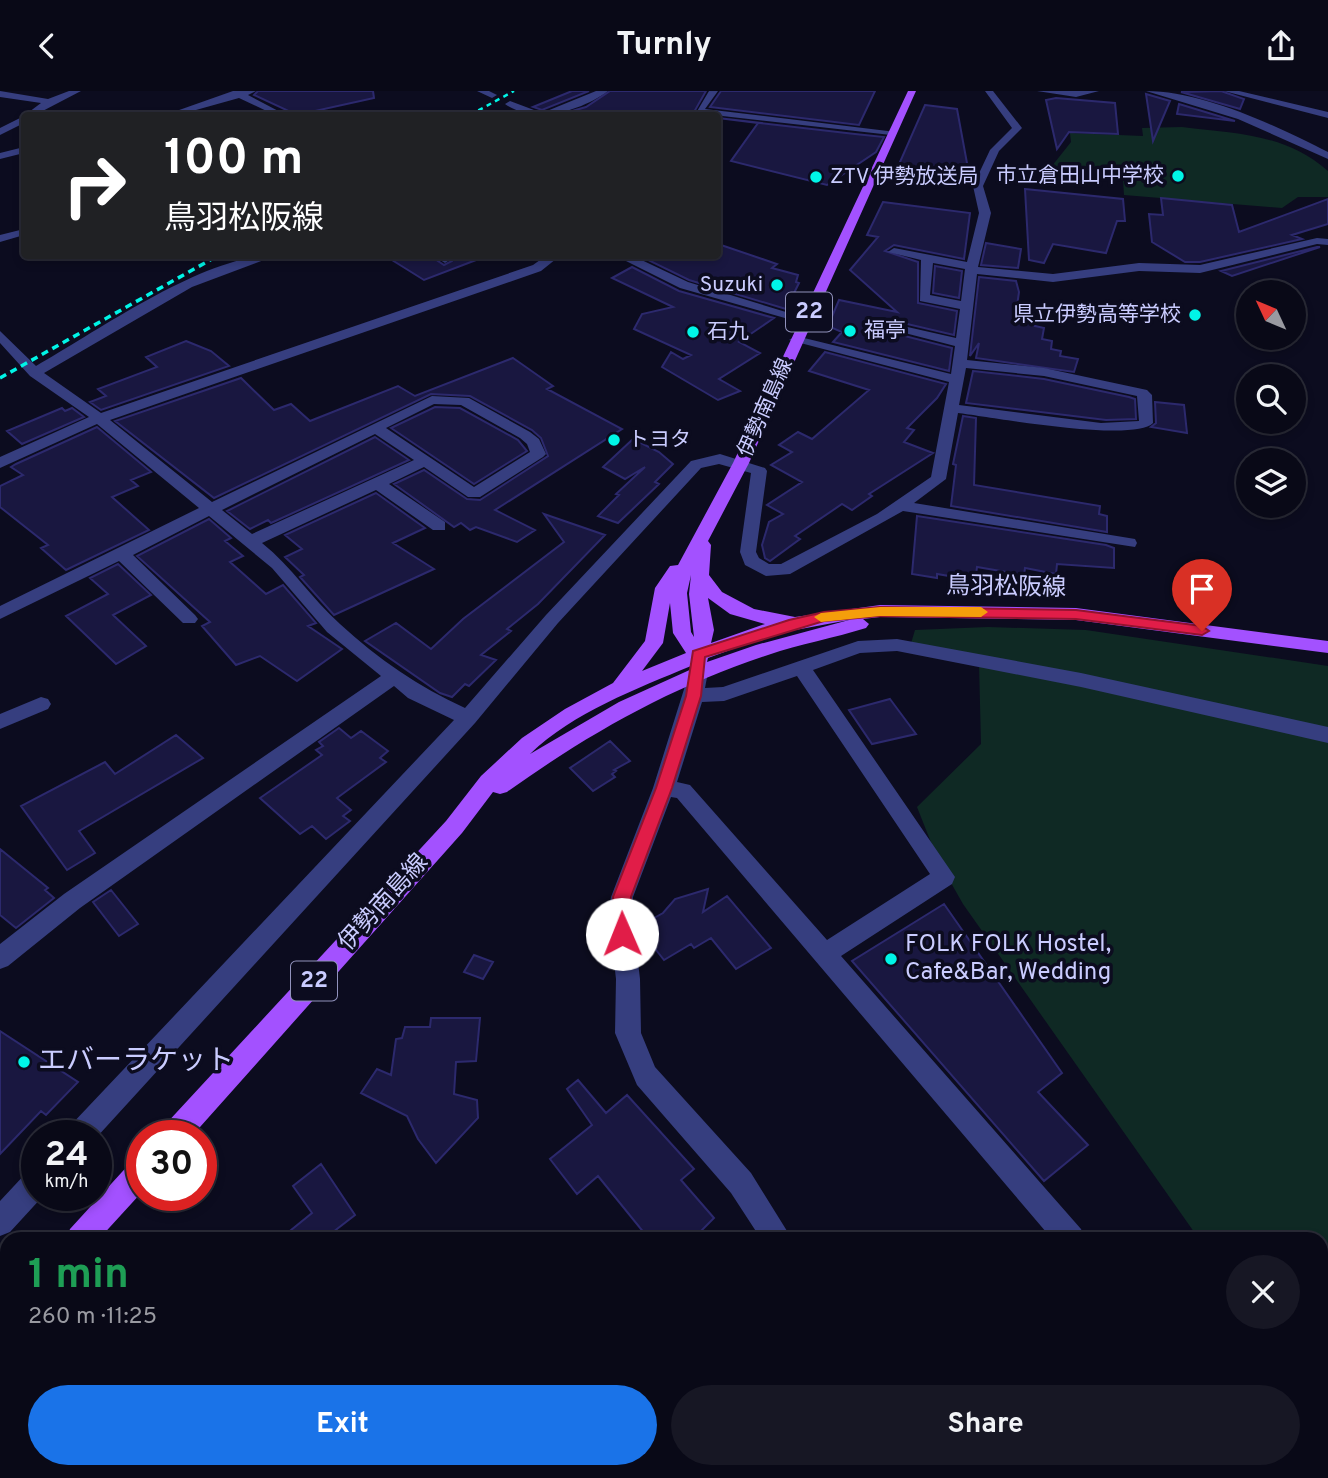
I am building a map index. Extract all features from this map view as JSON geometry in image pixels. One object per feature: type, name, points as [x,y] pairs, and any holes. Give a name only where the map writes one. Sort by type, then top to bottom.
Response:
[{"type":"main road","name":"伊勢南島線","points":[[698,663],[682,633],[677,593],[683,571],[741,463],[912,91]]},
{"type":"main road","name":"伊勢南島線","points":[[454,827],[544,753],[698,663],[705,630],[698,594],[705,533]]},
{"type":"main road","points":[[613,691],[634,672],[654,643],[664,588],[684,557],[705,533]]},
{"type":"main road","points":[[699,574],[715,596],[737,611],[764,618],[807,621]]},
{"type":"main road","name":"鳥羽松阪線","points":[[698,663],[839,628],[933,612]]},
{"type":"main road","name":"鳥羽松阪線","points":[[698,663],[770,629],[855,613],[1076,614],[1328,647]]},
{"type":"main road","name":"伊勢南島線","points":[[188,1120],[454,827],[488,782],[529,743],[613,691],[698,663]]},
{"type":"main road","points":[[86,1232],[126,1189]]},
{"type":"street","points":[[34,112],[49,102],[77,91]]},
{"type":"street","points":[[481,91],[492,95]]},
{"type":"street","points":[[550,112],[604,91]]},
{"type":"street","points":[[708,112],[699,111],[715,91]]},
{"type":"street","points":[[95,1120],[468,718],[552,619],[696,464],[720,459],[741,463],[759,471],[748,552],[751,561],[766,571],[784,570],[901,506],[938,479],[960,363],[971,268],[985,213],[978,186],[995,150],[1017,128],[1005,112],[993,103],[989,91]]},
{"type":"street","points":[[1041,91],[1076,94],[1095,91]]},
{"type":"street","points":[[1150,91],[1232,114],[1294,137],[1328,156]]},
{"type":"street","points":[[1228,91],[1328,115]]},
{"type":"street","points":[[179,112],[242,92],[276,112]]},
{"type":"street","points":[[0,94],[49,102]]},
{"type":"street","points":[[510,104],[533,112]]},
{"type":"street","points":[[721,113],[891,132]]},
{"type":"street","points":[[0,132],[21,121]]},
{"type":"street","points":[[0,156],[21,151]]},
{"type":"street","points":[[0,239],[21,233]]},
{"type":"street","points":[[894,252],[971,268],[1053,278],[1139,267],[1200,269],[1317,241],[1328,242]]},
{"type":"street","points":[[927,258],[924,298],[967,306]]},
{"type":"street","points":[[35,373],[188,284],[260,259]]},
{"type":"street","points":[[2,460],[29,446],[99,418],[226,377],[537,268],[549,259]]},
{"type":"street","points":[[629,259],[684,285],[806,320]]},
{"type":"street","points":[[881,325],[962,343]]},
{"type":"street","points":[[0,335],[35,373],[99,418],[252,541],[278,564],[334,628],[432,703],[468,718]]},
{"type":"street","points":[[796,340],[957,380]]},
{"type":"street","points":[[951,408],[1101,427],[1140,426],[1146,423],[1145,395],[1142,393],[1044,372],[960,363]]},
{"type":"street","points":[[0,613],[432,400],[464,401],[525,435],[534,442],[538,454],[474,494],[376,428]]},
{"type":"street","points":[[252,541],[425,461]]},
{"type":"street","points":[[377,483],[439,526]]},
{"type":"street","points":[[901,506],[1129,543]]},
{"type":"street","points":[[121,553],[189,619]]},
{"type":"street","points":[[694,696],[724,694],[858,647],[897,645],[1081,680],[1328,735]]},
{"type":"street","points":[[698,663],[694,696],[664,788],[622,897],[620,912],[628,979],[628,1033],[646,1076],[741,1183],[773,1232]]},
{"type":"street","points":[[801,667],[944,877],[825,954]]},
{"type":"street","points":[[0,958],[72,901],[396,676]]},
{"type":"street","points":[[0,722],[41,704]]},
{"type":"street","points":[[664,788],[683,791],[1064,1232]]},
{"type":"street","points":[[0,1222],[21,1199]]},
{"type":"green space","points":[[1182,127],[1259,137],[1294,149],[1328,171],[1328,197],[1298,197],[1282,208],[1124,195],[1123,180],[1097,181],[1048,171],[1071,142],[1070,133],[1143,136],[1142,128]]},
{"type":"green space","points":[[988,627],[1086,630],[1328,666],[1328,1232],[1194,1232],[963,904],[938,860],[917,807],[981,744],[979,663],[909,650],[915,630]]},
{"type":"building","points":[[258,91],[373,91],[374,98],[311,112],[291,112],[254,95]]},
{"type":"building","points":[[572,91],[589,91],[542,110],[533,107]]},
{"type":"building","points":[[610,91],[706,91],[694,112],[568,112],[586,107]]},
{"type":"building","points":[[721,91],[875,91],[859,125],[710,107]]},
{"type":"building","points":[[1221,91],[1244,99],[1240,109],[1181,92]]},
{"type":"building","points":[[1146,94],[1170,101],[1153,141]]},
{"type":"building","points":[[1056,98],[1115,103],[1118,134],[1069,132],[1057,149],[1046,100]]},
{"type":"building","points":[[1179,104],[1235,121],[1177,114]]},
{"type":"building","points":[[925,105],[957,109],[969,174],[896,171]]},
{"type":"building","points":[[721,118],[884,137],[876,152],[827,185],[731,161],[758,123]]},
{"type":"building","points":[[1025,189],[1123,199],[1125,221],[1117,221],[1106,253],[1053,244],[1044,263],[1029,260]]},
{"type":"building","points":[[1161,198],[1232,205],[1239,232],[1328,199],[1328,224],[1292,235],[1302,239],[1200,262],[1185,262],[1152,242],[1149,214],[1163,215]]},
{"type":"building","points":[[883,202],[970,213],[964,259],[894,245],[885,251],[918,262],[918,303],[957,311],[954,335],[882,318],[871,324],[873,328],[952,348],[949,371],[833,342],[842,332],[828,326],[839,300],[897,312],[850,270],[878,237],[867,235]]},
{"type":"building","points":[[986,243],[1021,249],[1018,268],[981,265]]},
{"type":"building","points":[[721,245],[777,264],[772,268],[798,275],[796,282],[799,283],[786,309],[689,280],[646,259],[721,259]]},
{"type":"building","points":[[1317,247],[1320,247],[1232,276],[1221,271]]},
{"type":"building","points":[[390,259],[435,259],[444,265],[452,259],[479,259],[424,280]]},
{"type":"building","points":[[935,266],[962,271],[959,298],[933,293]]},
{"type":"building","points":[[632,267],[679,291],[774,318],[739,342],[760,353],[719,379],[740,391],[718,400],[662,367],[671,352],[683,359],[691,355],[634,329],[642,314],[673,307],[612,278]]},
{"type":"building","points":[[979,277],[1016,281],[1019,292],[1015,320],[1036,323],[1035,326],[1044,328],[1042,339],[1052,341],[1051,349],[1061,351],[1060,356],[1078,359],[1074,372],[976,358],[979,343],[970,356]]},
{"type":"building","points":[[186,341],[211,351],[229,366],[101,410],[90,402],[106,396],[98,389],[157,367],[146,357]]},
{"type":"building","points":[[825,352],[946,384],[937,398],[907,428],[914,430],[904,442],[933,453],[869,494],[872,496],[852,510],[842,504],[795,536],[800,539],[770,561],[765,558],[762,545],[769,522],[783,514],[767,505],[802,482],[771,465],[792,452],[779,445],[798,432],[812,439],[869,390],[809,371]]},
{"type":"building","points":[[513,358],[553,386],[547,389],[622,429],[495,510],[535,530],[517,542],[476,527],[470,530],[461,523],[454,527],[394,484],[424,470],[467,499],[480,500],[548,456],[541,438],[532,430],[470,396],[431,394],[214,498],[115,421],[241,378],[274,410],[291,404],[310,421],[398,386],[415,396]]},
{"type":"building","points":[[973,371],[1044,379],[1129,397],[1135,399],[1136,419],[1106,420],[966,403]]},
{"type":"building","points":[[1155,402],[1184,405],[1187,433],[1151,427],[1156,423]]},
{"type":"building","points":[[435,407],[460,408],[518,440],[527,451],[474,484],[391,428]]},
{"type":"building","points":[[62,408],[65,411],[72,408],[84,417],[22,444],[7,431]]},
{"type":"building","points":[[963,416],[976,418],[974,485],[1100,506],[1099,514],[1107,516],[1107,532],[951,506],[956,465],[953,464]]},
{"type":"building","points":[[97,427],[151,472],[131,480],[138,486],[112,497],[149,530],[66,570],[41,548],[48,545],[0,507],[0,486],[23,475],[11,467]]},
{"type":"building","points":[[375,437],[409,460],[271,523],[268,520],[250,529],[227,511]]},
{"type":"building","points":[[633,439],[659,452],[673,464],[655,482],[659,484],[618,523],[598,516],[619,495],[616,494],[645,467],[625,479],[603,467]]},
{"type":"building","points":[[376,493],[425,528],[393,543],[434,569],[334,615],[300,577],[304,575],[285,557],[302,549],[285,535]]},
{"type":"building","points":[[544,514],[605,535],[538,604],[507,629],[511,631],[481,655],[496,660],[469,686],[465,684],[452,697],[440,693],[365,641],[396,623],[431,649],[463,619],[564,542]]},
{"type":"building","points":[[917,516],[1106,545],[1114,548],[1114,568],[1057,564],[1056,574],[1025,568],[1024,575],[977,567],[976,575],[955,572],[955,577],[937,574],[937,578],[912,574]]},
{"type":"building","points":[[209,519],[231,538],[225,541],[243,556],[230,562],[266,594],[283,585],[316,623],[308,626],[342,649],[297,681],[260,656],[236,665],[202,626],[210,622],[137,556]]},
{"type":"building","points":[[118,564],[151,595],[113,615],[146,646],[116,664],[66,616],[108,594],[90,578]]},
{"type":"building","points":[[890,699],[916,734],[872,744],[849,710]]},
{"type":"building","points":[[339,728],[351,738],[361,731],[388,751],[380,758],[386,762],[337,798],[351,810],[343,816],[350,821],[326,839],[312,826],[300,834],[260,798],[322,755],[316,750],[323,746],[319,742]]},
{"type":"building","points":[[176,735],[203,758],[79,831],[95,853],[67,870],[21,806],[105,762],[115,774]]},
{"type":"building","points":[[610,741],[630,761],[614,770],[616,771],[612,774],[615,777],[593,791],[570,768]]},
{"type":"building","points":[[0,849],[48,888],[45,890],[54,898],[16,928],[0,915]]},
{"type":"building","points":[[708,889],[703,912],[727,896],[771,948],[736,969],[711,938],[694,948],[691,944],[664,960],[638,927],[663,913],[675,899]]},
{"type":"building","points":[[111,890],[138,924],[119,936],[93,902]]},
{"type":"building","points":[[944,904],[1062,1073],[1038,1092],[1088,1145],[1044,1181],[852,961]]},
{"type":"building","points":[[474,955],[493,962],[483,979],[464,972]]},
{"type":"building","points":[[431,1018],[480,1018],[476,1061],[456,1062],[454,1094],[477,1100],[478,1118],[436,1163],[418,1139],[407,1116],[361,1093],[377,1069],[391,1075],[396,1039],[402,1038],[405,1027],[430,1027]]},
{"type":"building","name":"エバーラケット","points":[[0,1031],[78,1082],[46,1115],[41,1111],[32,1120],[21,1120],[21,1132],[0,1154]]},
{"type":"building","points":[[578,1080],[606,1113],[627,1095],[694,1169],[681,1180],[714,1218],[700,1232],[643,1232],[598,1176],[577,1194],[550,1159],[592,1125],[567,1089]]},
{"type":"building","points":[[321,1164],[355,1215],[333,1232],[289,1232],[312,1213],[293,1186]]},
{"type":"railway","points":[[476,112],[514,91]]},
{"type":"railway","points":[[0,378],[212,259]]},
{"type":"slow traffic","points":[[821,617],[880,611],[981,612]]},
{"type":"place","name":"市立倉田山中学校","points":[[1178,176]]},
{"type":"place","name":"ZTV 伊勢放送局","points":[[816,177]]},
{"type":"place","name":"Suzuki","points":[[777,285]]},
{"type":"place","name":"県立伊勢高等学校","points":[[1195,315]]},
{"type":"place","name":"福亭","points":[[850,331]]},
{"type":"place","name":"石九","points":[[693,332]]},
{"type":"place","name":"トヨタ","points":[[614,440]]},
{"type":"place","name":"FOLK FOLK Hostel, Cafe&Bar, Wedding","points":[[891,959]]},
{"type":"place","name":"エバーラケット","points":[[24,1062]]},
{"type":"route","points":[[622,934],[622,897],[664,788],[694,696],[698,655],[770,629],[824,617],[880,611],[1076,614],[1202,631]]}]
